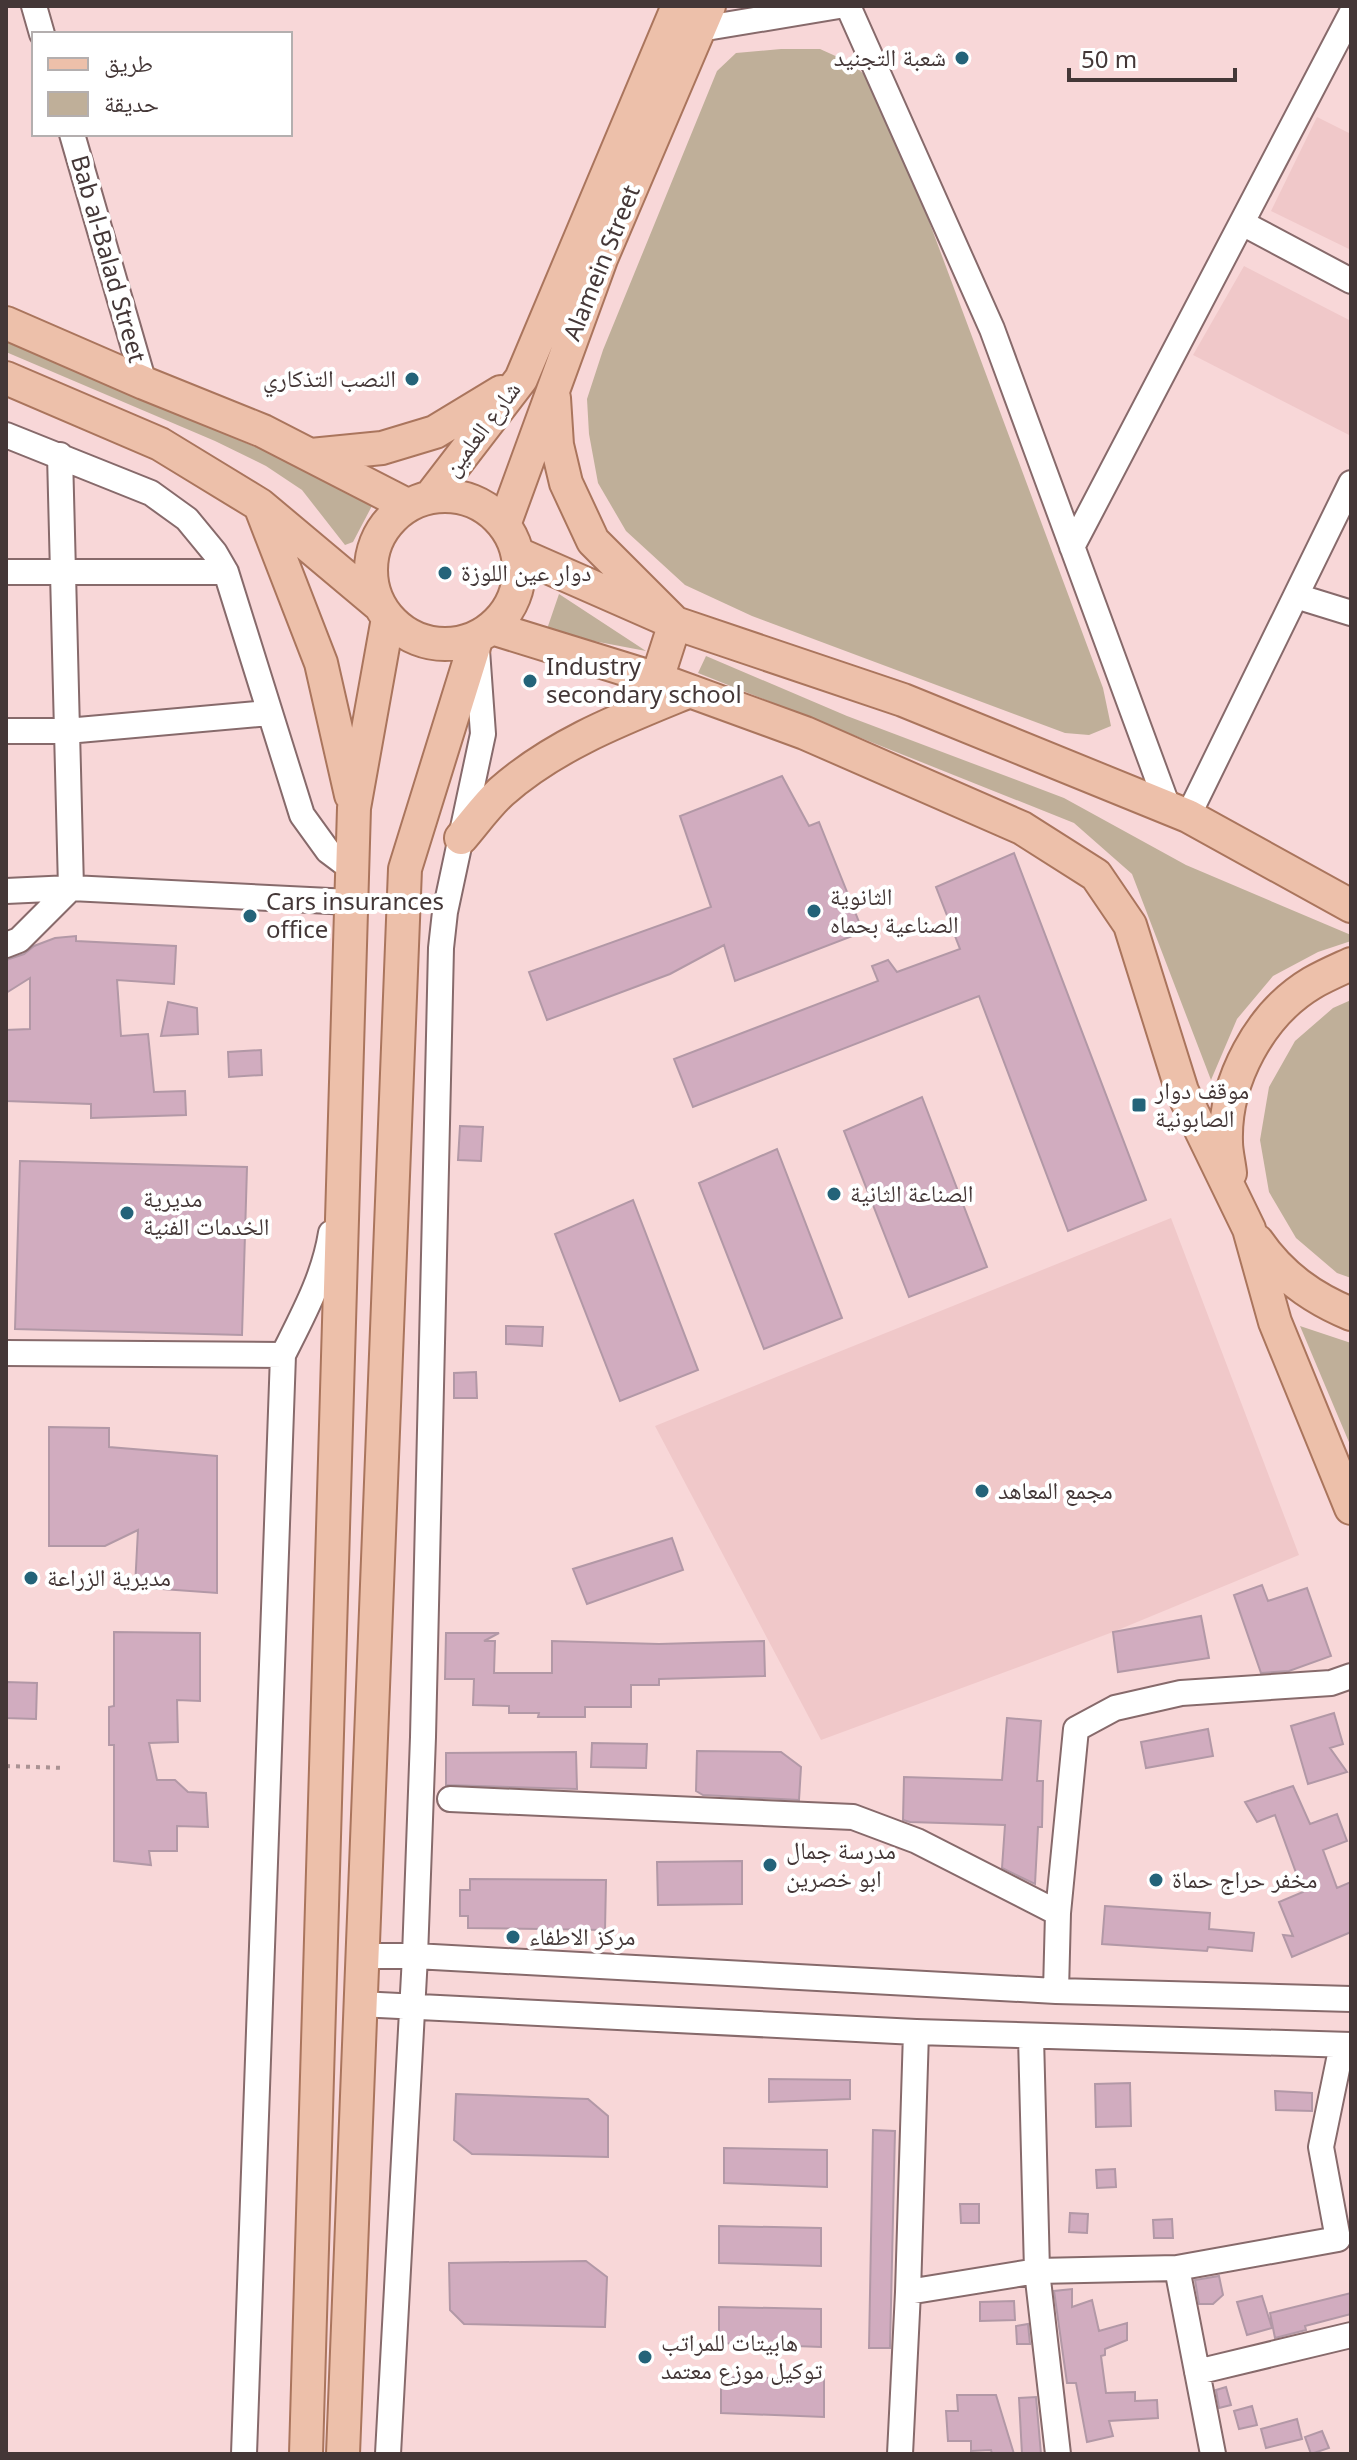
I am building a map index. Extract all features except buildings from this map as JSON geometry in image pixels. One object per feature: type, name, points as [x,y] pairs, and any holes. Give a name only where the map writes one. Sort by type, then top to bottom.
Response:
[{"type":"main road","name":"شارع العلمين","points":[[419,500],[521,379],[696,14]]},
{"type":"main road","name":"Alamein Street","points":[[511,539],[553,386],[696,14]]},
{"type":"main road","points":[[6,323],[419,500]]},
{"type":"main road","points":[[6,378],[160,444],[260,505],[383,611],[406,634],[429,643],[453,644],[484,632],[506,612],[515,594],[519,574],[511,539],[490,510],[472,500],[451,495],[419,500],[389,519],[377,538],[370,559],[370,582],[383,611],[354,808],[350,902],[306,2454]]},
{"type":"main road","points":[[311,455],[382,448],[435,432],[521,379]]},
{"type":"main road","points":[[553,386],[557,445],[566,483],[593,541],[675,623]]},
{"type":"main road","points":[[260,505],[321,663],[354,808]]},
{"type":"main road","points":[[511,539],[675,623],[903,700],[1178,811],[1351,906]]},
{"type":"main road","points":[[657,679],[675,623]]},
{"type":"main road","points":[[484,632],[657,679],[805,733],[1022,828],[1096,875],[1130,925],[1182,1091],[1249,1229],[1270,1259],[1296,1284],[1327,1304],[1351,1314]]},
{"type":"main road","points":[[343,2454],[405,869],[484,632]]},
{"type":"main road","points":[[461,838],[500,793],[549,756],[690,691]]},
{"type":"main road","points":[[1351,964],[1310,984],[1298,994],[1275,1014],[1248,1052],[1231,1095],[1226,1140],[1232,1186],[1249,1229],[1275,1322],[1351,1508]]},
{"type":"street","points":[[34,6],[41,32]]},
{"type":"street","points":[[696,14],[839,6]]},
{"type":"street","points":[[848,6],[992,329],[1072,547],[1178,811]]},
{"type":"street","points":[[1072,547],[1351,14]]},
{"type":"street","name":"Bab al-Balad Street","points":[[73,136],[144,383]]},
{"type":"street","points":[[1242,223],[1351,281]]},
{"type":"street","points":[[6,435],[151,493],[170,505],[202,535],[226,572],[302,815],[328,851],[352,869]]},
{"type":"street","points":[[6,945],[19,940],[71,888],[60,455]]},
{"type":"street","points":[[1178,811],[1296,596],[1351,483]]},
{"type":"street","points":[[6,572],[226,572]]},
{"type":"street","points":[[1296,596],[1351,613]]},
{"type":"street","points":[[388,2454],[414,2006],[441,948],[445,912],[483,734],[484,632]]},
{"type":"street","points":[[6,731],[67,731],[269,713]]},
{"type":"street","points":[[6,891],[71,888],[350,902]]},
{"type":"street","points":[[244,2454],[283,1355],[327,1260],[345,1132]]},
{"type":"street","points":[[6,1353],[283,1355]]},
{"type":"street","points":[[1056,1991],[1058,1913],[1076,1729],[1115,1708],[1181,1693],[1331,1683],[1351,1676]]},
{"type":"street","points":[[450,1799],[853,1817],[917,1841],[1058,1913]]},
{"type":"street","points":[[362,1956],[415,1956],[1056,1991],[1351,1999]]},
{"type":"street","points":[[359,2004],[1031,2037],[1346,2045],[1321,2147],[1338,2239],[1177,2268],[1037,2271],[908,2292]]},
{"type":"street","points":[[900,2454],[916,2032]]},
{"type":"street","points":[[1031,2037],[1037,2271],[1058,2454]]},
{"type":"street","points":[[1177,2268],[1213,2454]]},
{"type":"street","points":[[1197,2372],[1351,2335]]},
{"type":"path","points":[[6,1766],[65,1768]]},
{"type":"shaded area","points":[[1317,117],[1351,134],[1351,250],[1271,211]]},
{"type":"shaded area","points":[[1244,266],[1351,321],[1351,436],[1193,355]]},
{"type":"shaded area","name":"مجمع المعاهد","points":[[1171,1218],[1299,1555],[1113,1632],[821,1740],[655,1426]]},
{"type":"green space","points":[[820,49],[851,63],[879,87],[1103,688],[1111,726],[1089,735],[1065,733],[752,616],[685,585],[626,531],[598,483],[589,434],[587,399],[603,350],[717,71],[736,53]]},
{"type":"green space","points":[[6,342],[372,496],[374,502],[353,542],[345,545],[302,490],[266,466],[215,441],[6,352]]},
{"type":"green space","points":[[559,594],[646,651],[546,632]]},
{"type":"green space","points":[[706,656],[847,716],[1064,798],[1186,865],[1351,935],[1351,941],[1318,952],[1273,976],[1237,1019],[1211,1080],[1132,874],[1074,823],[698,673]]},
{"type":"green space","points":[[1351,1000],[1351,1278],[1337,1273],[1296,1238],[1269,1192],[1260,1140],[1269,1087],[1295,1041],[1333,1008]]},
{"type":"green space","points":[[1300,1326],[1351,1343],[1351,1447]]},
{"type":"place","name":"شعبة التجنيد","points":[[962,58]]},
{"type":"place","name":"النصب التذكاري","points":[[412,379]]},
{"type":"place","name":"دوار عين اللوزة","points":[[445,573]]},
{"type":"place","name":"Industry secondary school","points":[[530,681]]},
{"type":"place","name":"الثانوية الصناعية بحماه","points":[[814,911]]},
{"type":"place","name":"Cars insurances office","points":[[250,916]]},
{"type":"place","name":"موقف دوار الصابونية","points":[[1139,1105]]},
{"type":"place","name":"الصناعة الثانية","points":[[834,1194]]},
{"type":"place","name":"مديرية الخدمات الفنية","points":[[127,1213]]},
{"type":"place","name":"مجمع المعاهد","points":[[982,1491]]},
{"type":"place","name":"مديرية الزراعة","points":[[31,1578]]},
{"type":"place","name":"مدرسة جمال ابو خصرين","points":[[770,1865]]},
{"type":"place","name":"مخفر حراج حماة","points":[[1156,1880]]},
{"type":"place","name":"مركز الاطفاء","points":[[513,1937]]},
{"type":"place","name":"هابيتات للمراتب توكيل موزع معتمد","points":[[645,2357]]}]
